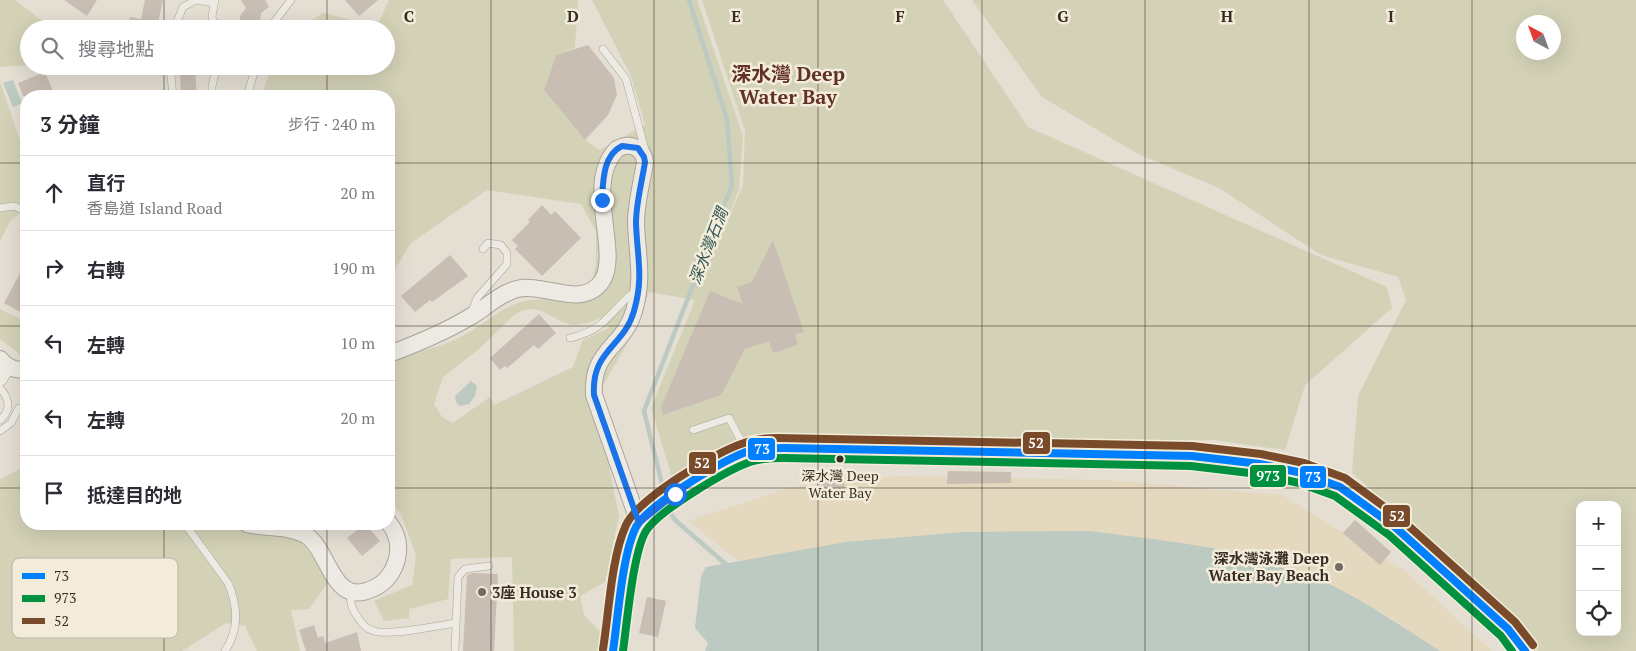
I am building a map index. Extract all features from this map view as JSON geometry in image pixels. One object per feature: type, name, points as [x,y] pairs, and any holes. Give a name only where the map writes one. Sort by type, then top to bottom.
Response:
[{"type":"main road","points":[[613,651],[628,553],[632,537],[639,523],[675,494],[725,463],[747,452],[768,448],[1192,456],[1244,460],[1302,473],[1340,487],[1395,528],[1508,629],[1525,651]]},
{"type":"street","points":[[395,352],[443,332],[516,289],[534,287],[576,295],[595,288],[602,280],[607,266],[602,200],[606,166],[613,153],[622,146],[633,146],[643,155],[645,162],[636,222],[641,264],[639,288],[630,322],[599,362],[593,387],[594,395],[639,523]]},
{"type":"street","points":[[3,368],[20,370]]},
{"type":"street","points":[[292,530],[307,536],[319,548],[334,578],[352,590],[365,591],[382,583],[393,569],[398,551],[398,541],[392,530]]},
{"type":"lane","points":[[178,20],[183,7],[197,0],[214,1],[213,20]]},
{"type":"lane","points":[[276,20],[291,0]]},
{"type":"lane","points":[[603,49],[629,84],[645,149],[643,155]]},
{"type":"lane","points":[[171,75],[172,90]]},
{"type":"lane","points":[[212,90],[215,75]]},
{"type":"lane","points":[[249,90],[253,75]]},
{"type":"lane","points":[[0,208],[14,206],[20,208]]},
{"type":"lane","points":[[470,317],[477,298],[504,268],[508,258],[504,248],[497,243],[488,243],[483,249]]},
{"type":"lane","points":[[570,338],[582,336],[603,324],[639,288]]},
{"type":"lane","points":[[0,388],[7,396],[8,407],[0,420]]},
{"type":"lane","points":[[0,431],[11,424],[19,408]]},
{"type":"lane","points":[[693,430],[729,418],[747,452]]},
{"type":"lane","points":[[189,530],[228,583],[233,594],[236,605],[235,627],[224,651]]},
{"type":"lane","points":[[455,651],[458,577],[465,569],[489,566]]},
{"type":"lane","points":[[352,590],[349,600],[351,606],[361,622],[375,632],[455,623]]},
{"type":"green space","points":[[0,0],[15,0],[41,20],[20,20],[20,66],[0,67]]},
{"type":"green space","points":[[389,0],[578,0],[575,48],[556,55],[544,90],[585,140],[600,150],[645,125],[631,76],[592,0],[697,0],[743,136],[739,189],[722,234],[743,185],[745,131],[702,0],[943,0],[1028,127],[1387,287],[1392,308],[1305,385],[1285,450],[1215,440],[750,439],[673,481],[651,408],[695,300],[649,292],[636,328],[602,387],[605,447],[619,516],[605,582],[580,596],[584,615],[605,637],[604,651],[514,651],[512,557],[451,559],[448,599],[409,609],[409,618],[384,621],[374,601],[412,585],[416,556],[401,514],[395,508],[395,347],[412,354],[463,336],[520,302],[546,299],[564,301],[592,280],[596,265],[596,231],[581,204],[487,190],[411,243],[395,269],[395,90],[263,90],[269,75],[395,75],[395,20],[380,20]],"holes":[[[535,309],[563,322],[574,325],[591,322],[603,317],[609,328],[583,340],[573,367],[494,405],[490,397],[453,423],[442,417],[434,404],[443,377],[479,349],[513,316],[523,310]]]},
{"type":"green space","points":[[972,0],[1636,0],[1636,651],[1538,651],[1487,590],[1352,473],[1358,396],[1406,300],[1398,277],[1321,255],[1219,188],[1138,154],[1042,97]]},
{"type":"green space","points":[[323,13],[352,20],[312,20]]},
{"type":"green space","points":[[0,82],[20,140],[20,213],[11,220],[0,241]]},
{"type":"green space","points":[[0,309],[20,319],[20,354],[0,339]]},
{"type":"green space","points":[[20,469],[20,530],[301,530],[302,543],[330,579],[309,609],[291,610],[300,651],[257,651],[245,626],[226,623],[182,651],[0,651],[0,479]]},
{"type":"sand","name":"深水灣泳灘 Deep Water Bay Beach","points":[[897,476],[1108,480],[1282,495],[1405,571],[1492,651],[1440,651],[1380,611],[963,532],[846,542],[740,562],[688,521],[792,487]]},
{"type":"shaded area","points":[[13,80],[20,98],[20,104],[13,107],[3,83]]},
{"type":"shaded area","points":[[471,381],[477,386],[475,396],[469,404],[460,406],[456,402],[455,396]]},
{"type":"shaded area","points":[[1090,531],[1202,546],[1284,566],[1345,592],[1377,610],[1440,651],[705,651],[708,643],[695,628],[701,576],[706,567],[846,542],[963,532]]},
{"type":"building","points":[[64,0],[97,0],[87,16]]},
{"type":"building","points":[[145,0],[163,0],[159,20],[129,20],[130,17],[141,19]]},
{"type":"building","points":[[241,0],[265,0],[269,7],[261,13],[260,20],[240,20],[240,16],[246,8]]},
{"type":"building","points":[[345,0],[378,0],[359,16]]},
{"type":"building","points":[[588,45],[614,78],[617,95],[608,115],[585,140],[544,90],[556,55]]},
{"type":"building","points":[[38,75],[46,75],[52,90],[21,90],[18,83]]},
{"type":"building","points":[[180,75],[195,75],[197,90],[181,90]]},
{"type":"building","points":[[542,205],[551,215],[555,211],[581,238],[542,276],[515,249],[518,246],[512,240],[530,222],[528,220]]},
{"type":"building","points":[[773,240],[804,332],[795,334],[798,345],[773,353],[769,341],[745,349],[721,395],[663,415],[661,407],[710,291],[743,304],[737,287],[752,282]]},
{"type":"building","points":[[450,255],[468,276],[415,312],[401,296]]},
{"type":"building","points":[[20,273],[20,312],[4,303]]},
{"type":"building","points":[[539,314],[556,333],[538,349],[534,345],[507,368],[505,366],[500,370],[490,358]]},
{"type":"building","points":[[948,471],[1011,472],[1011,483],[947,484]]},
{"type":"building","points":[[844,475],[845,493],[818,495],[817,477]]},
{"type":"building","points":[[1355,520],[1391,552],[1380,565],[1343,533]]},
{"type":"building","points":[[357,530],[370,530],[380,541],[362,556],[347,538]]},
{"type":"building","points":[[473,573],[498,574],[494,651],[463,651],[467,575]]},
{"type":"building","points":[[647,597],[666,601],[658,637],[639,633]]},
{"type":"building","points":[[314,625],[318,638],[323,636],[325,643],[357,632],[361,651],[306,651],[299,630]]},
{"type":"waterway","name":"深水灣石澗","points":[[663,488],[644,411],[732,185],[727,119],[689,0]]},
{"type":"waterway","points":[[667,507],[675,520],[729,567]]},
{"type":"transit line","name":"52","points":[[603,649],[617,553],[626,525],[633,514],[661,490],[715,456],[748,442],[778,438],[1192,446],[1261,454],[1304,463],[1345,478],[1401,519],[1515,622],[1533,645]]},
{"type":"transit line","name":"73","points":[[613,651],[627,554],[636,527],[655,507],[704,474],[746,452],[770,448],[1192,456],[1260,464],[1302,473],[1340,487],[1395,527],[1508,629],[1525,651]]},
{"type":"transit line","name":"973","points":[[623,651],[637,555],[646,531],[678,502],[710,482],[739,466],[771,458],[1191,466],[1258,474],[1299,483],[1335,496],[1389,535],[1501,636],[1512,651]]},
{"type":"place","name":"深水灣 Deep Water Bay","points":[[840,459]]},
{"type":"place","name":"深水灣泳灘 Deep Water Bay Beach","points":[[1339,567]]},
{"type":"place","name":"3座 House 3","points":[[482,592]]},
{"type":"district","name":"深水灣 Deep Water Bay","points":[[788,84]]},
{"type":"route","points":[[602,200],[606,166],[613,153],[622,146],[627,145],[638,148],[642,152],[645,162],[636,222],[641,264],[639,288],[630,322],[604,353],[596,370],[593,387],[594,395],[639,523],[675,494]]}]
